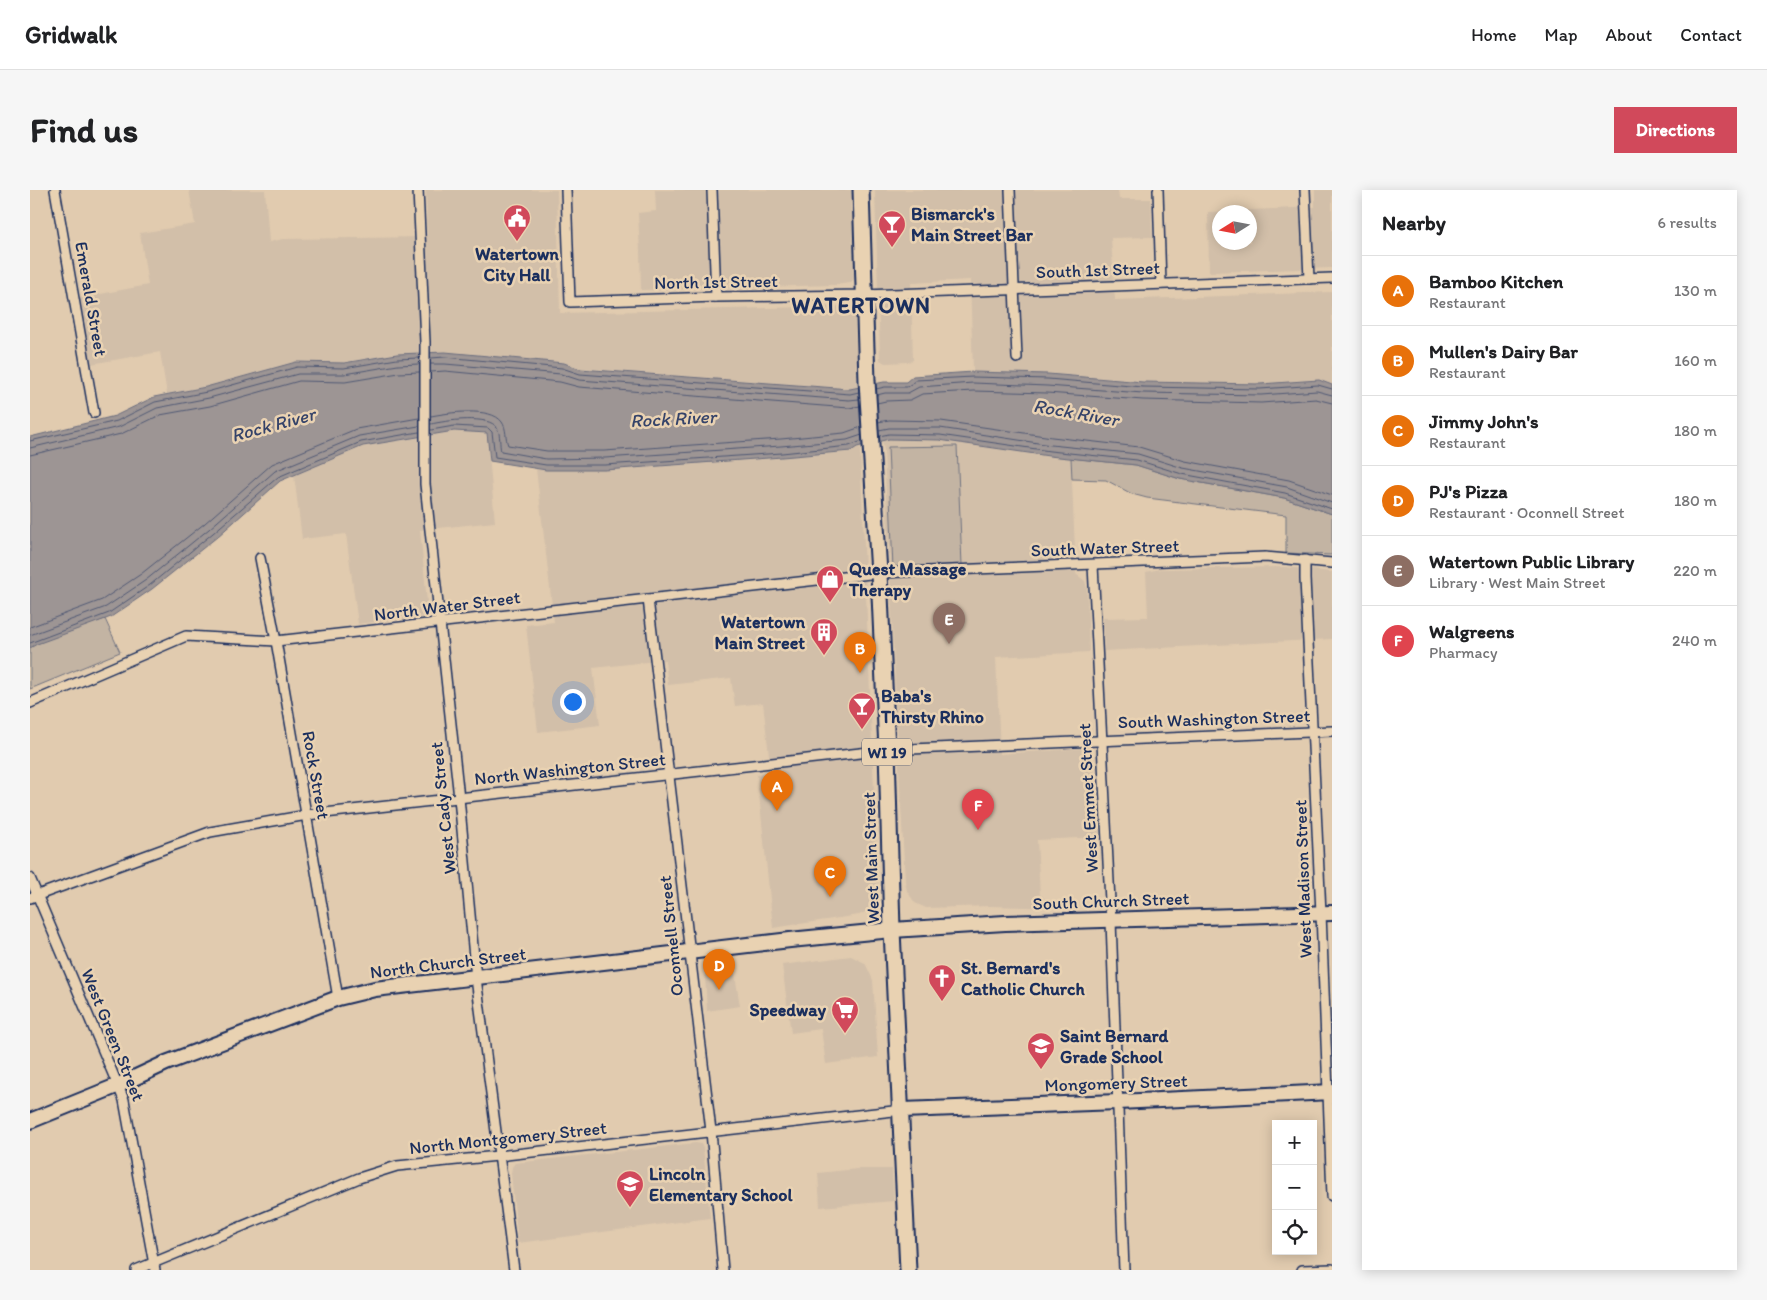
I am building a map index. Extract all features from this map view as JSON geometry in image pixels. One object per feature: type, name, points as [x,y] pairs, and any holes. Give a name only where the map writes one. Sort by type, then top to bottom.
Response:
[{"type":"main road","name":"WI 19","points":[[861,190],[864,295]]},
{"type":"main road","name":"West Main Street","points":[[864,295],[870,444],[879,573],[887,750],[892,930],[902,1110],[908,1270]]},
{"type":"main road","name":"South Church Street","points":[[892,930],[1005,923],[1326,913]]},
{"type":"main road","name":"North Church Street","points":[[30,1121],[119,1085],[166,1063],[338,998],[375,989],[790,940],[892,930]]},
{"type":"main road","name":"Mongomery Street","points":[[902,1110],[1330,1092]]},
{"type":"street","name":"Emerald Street","points":[[55,190],[94,413]]},
{"type":"street","name":"West Cady Street","points":[[418,190],[425,342],[425,484],[459,798],[476,978],[514,1270]]},
{"type":"street","name":"North 1st Street","points":[[566,190],[570,302],[716,297],[864,295]]},
{"type":"street","points":[[712,190],[716,297]]},
{"type":"street","points":[[1010,190],[1017,358]]},
{"type":"street","points":[[1158,190],[1161,284]]},
{"type":"street","points":[[1305,190],[1308,279]]},
{"type":"street","name":"South 1st Street","points":[[864,295],[1332,278]]},
{"type":"street","name":"South Water Street","points":[[879,573],[1265,557],[1332,563]]},
{"type":"street","name":"Rock Street","points":[[260,558],[338,998]]},
{"type":"street","name":"West Madison Street","points":[[1306,560],[1305,579],[1312,732],[1326,913],[1332,1196]]},
{"type":"street","name":"West Emmet Street","points":[[1093,565],[1111,921],[1124,1270]]},
{"type":"street","name":"North Water Street","points":[[30,703],[186,636],[276,641],[879,573]]},
{"type":"street","name":"Oconnell Street","points":[[648,599],[711,1131],[723,1270]]},
{"type":"street","name":"South Washington Street","points":[[887,750],[1332,731]]},
{"type":"street","name":"North Washington Street","points":[[34,897],[210,832],[307,815],[887,750]]},
{"type":"street","name":"West Green Street","points":[[30,878],[34,897],[119,1085],[124,1100],[154,1266]]},
{"type":"street","name":"North Montgomery Street","points":[[136,1270],[154,1266],[359,1178],[397,1166],[902,1110]]},
{"type":"street","points":[[1302,1270],[1332,1269]]},
{"type":"shaded area","points":[[189,190],[265,190],[269,242],[283,239],[427,237],[426,190],[557,190],[560,313],[851,306],[855,315],[857,388],[580,369],[564,363],[471,355],[397,354],[344,363],[296,362],[206,387],[167,394],[160,352],[91,364],[79,298],[148,285],[140,233],[195,224]]},
{"type":"shaded area","points":[[655,190],[851,190],[854,279],[850,283],[835,285],[641,290],[638,213],[656,211]]},
{"type":"shaded area","points":[[875,190],[1118,190],[1119,199],[1151,199],[1152,237],[1111,238],[1115,300],[1332,292],[1332,385],[1319,380],[1260,384],[1143,382],[1048,374],[973,372],[970,280],[911,283],[913,360],[909,362],[885,363],[880,360]]},
{"type":"shaded area","points":[[1315,190],[1332,190],[1332,268],[1209,272],[1208,212],[1212,212],[1212,250],[1257,250],[1257,210],[1315,207]]},
{"type":"shaded area","points":[[454,431],[487,433],[495,522],[420,530],[427,616],[358,624],[346,534],[302,539],[294,475],[363,446]]},
{"type":"shaded area","points":[[889,439],[939,440],[1071,458],[1076,574],[1085,581],[1087,588],[1089,652],[996,657],[1000,754],[1088,748],[1092,752],[1099,837],[1037,840],[1040,895],[1056,908],[990,906],[926,908],[915,903],[907,891],[882,441]]},
{"type":"shaded area","points":[[957,446],[962,565],[893,569],[888,447]]},
{"type":"shaded area","points":[[860,447],[877,896],[869,910],[859,915],[773,928],[757,775],[771,773],[763,703],[735,706],[731,678],[668,685],[665,660],[593,668],[600,725],[538,732],[526,625],[554,622],[536,469],[605,470],[851,451]]},
{"type":"shaded area","points":[[1071,458],[1136,465],[1180,479],[1284,498],[1332,514],[1332,555],[1286,553],[1286,515],[1147,498],[1132,494],[1106,480],[1072,479]]},
{"type":"shaded area","points":[[1285,567],[1332,572],[1332,639],[1104,651],[1103,618],[1148,617],[1146,572],[1160,569]]},
{"type":"shaded area","points":[[105,619],[120,652],[30,689],[30,646],[35,642]]},
{"type":"shaded area","points":[[851,956],[865,963],[873,980],[878,1057],[826,1064],[821,1029],[791,1033],[782,965]]},
{"type":"shaded area","points":[[734,969],[740,1006],[707,1011],[705,975],[707,972]]},
{"type":"shaded area","points":[[696,1143],[701,1144],[703,1147],[710,1218],[518,1243],[511,1173],[515,1163]]},
{"type":"shaded area","points":[[857,1169],[892,1169],[894,1201],[820,1207],[818,1173]]},
{"type":"water","name":"Rock River","points":[[445,352],[564,363],[580,369],[850,389],[884,382],[906,382],[913,376],[973,372],[1048,374],[1143,382],[1260,384],[1319,380],[1332,385],[1332,514],[1284,498],[1180,479],[1136,465],[1049,456],[939,440],[889,439],[857,447],[851,451],[782,457],[605,470],[546,470],[490,461],[487,433],[454,431],[363,446],[280,481],[217,537],[152,589],[111,617],[30,648],[30,437],[115,416],[154,397],[206,387],[296,362],[344,363],[397,354]]},
{"type":"place","name":"Watertown City Hall","points":[[517,242]]},
{"type":"place","name":"Bismarck's Main Street Bar","points":[[892,248]]},
{"type":"place","name":"Quest Massage Therapy","points":[[830,603]]},
{"type":"place","name":"Watertown Public Library","points":[[949,644]]},
{"type":"place","name":"Watertown Main Street","points":[[824,656]]},
{"type":"place","name":"Mullen's Dairy Bar","points":[[860,673]]},
{"type":"place","name":"Baba's Thirsty Rhino","points":[[862,730]]},
{"type":"place","name":"Bamboo Kitchen","points":[[777,811]]},
{"type":"place","name":"Walgreens","points":[[978,830]]},
{"type":"place","name":"Jimmy John's","points":[[830,897]]},
{"type":"place","name":"PJ's Pizza","points":[[719,990]]},
{"type":"place","name":"St. Bernard's Catholic Church","points":[[942,1002]]},
{"type":"place","name":"Speedway","points":[[845,1034]]},
{"type":"place","name":"Saint Bernard Grade School","points":[[1041,1070]]},
{"type":"place","name":"Lincoln Elementary School","points":[[630,1208]]},
{"type":"district","name":"WATERTOWN","points":[[861,305]]}]
